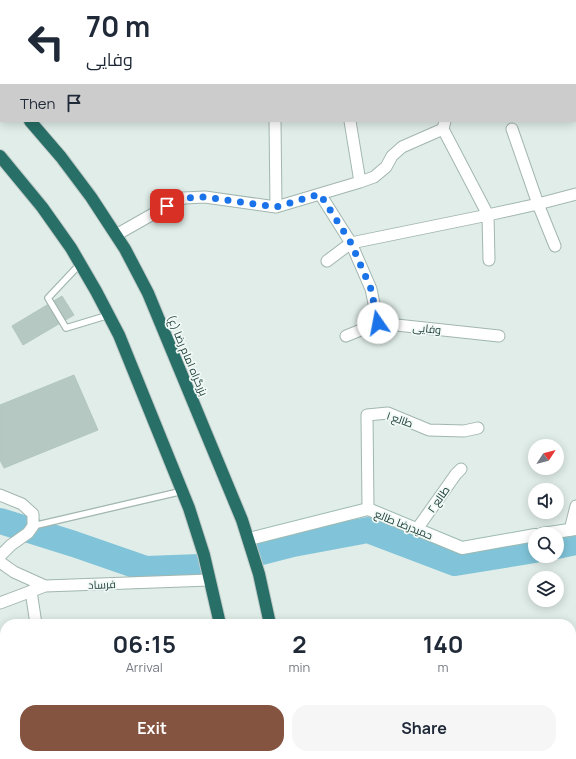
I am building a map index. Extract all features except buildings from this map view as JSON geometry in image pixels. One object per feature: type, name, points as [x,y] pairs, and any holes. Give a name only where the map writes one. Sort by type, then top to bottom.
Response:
[{"type":"highway","name":"بزرگراه امام رضا (ع)","points":[[31,122],[95,202],[131,260],[153,305],[242,520],[259,574],[269,619]]},
{"type":"highway","points":[[0,156],[57,227],[81,264],[122,342],[183,491],[200,543],[219,619]]},
{"type":"main road","name":"حمیدرضا طالع","points":[[249,540],[368,509],[462,548],[528,536]]},
{"type":"street","points":[[275,122],[276,207]]},
{"type":"street","points":[[350,122],[360,182]]},
{"type":"street","points":[[116,235],[184,198],[204,197],[276,207],[360,182],[374,177],[386,168],[392,156],[402,147],[444,125],[488,215],[488,260]]},
{"type":"street","points":[[512,129],[538,204],[555,246]]},
{"type":"street","points":[[320,194],[351,243],[371,289],[378,323],[346,336]]},
{"type":"street","points":[[327,261],[351,243],[488,215],[576,194]]},
{"type":"street","name":"وفایی","points":[[378,323],[499,336]]},
{"type":"street","name":"طالع ۱","points":[[368,509],[367,414],[388,413],[429,430],[464,431],[478,428]]},
{"type":"street","name":"طالع ۲","points":[[416,529],[461,469]]},
{"type":"street","points":[[0,495],[22,504],[33,514],[31,529],[0,556]]},
{"type":"street","points":[[573,529],[576,506]]},
{"type":"street","name":"فرساد","points":[[0,562],[14,572],[45,586],[210,580]]},
{"type":"street","points":[[0,603],[45,586]]},
{"type":"street","points":[[31,591],[35,619]]},
{"type":"lane","points":[[81,264],[48,298],[66,328],[109,315]]},
{"type":"lane","points":[[31,529],[183,491]]},
{"type":"waterway","points":[[0,521],[74,544],[146,569],[200,567]]},
{"type":"waterway","points":[[262,552],[293,544],[368,530],[455,563],[528,551]]},
{"type":"waterway","points":[[564,545],[576,542]]},
{"type":"route","points":[[167,206],[184,198],[204,197],[276,207],[320,194],[351,243],[371,289],[378,323]]}]
